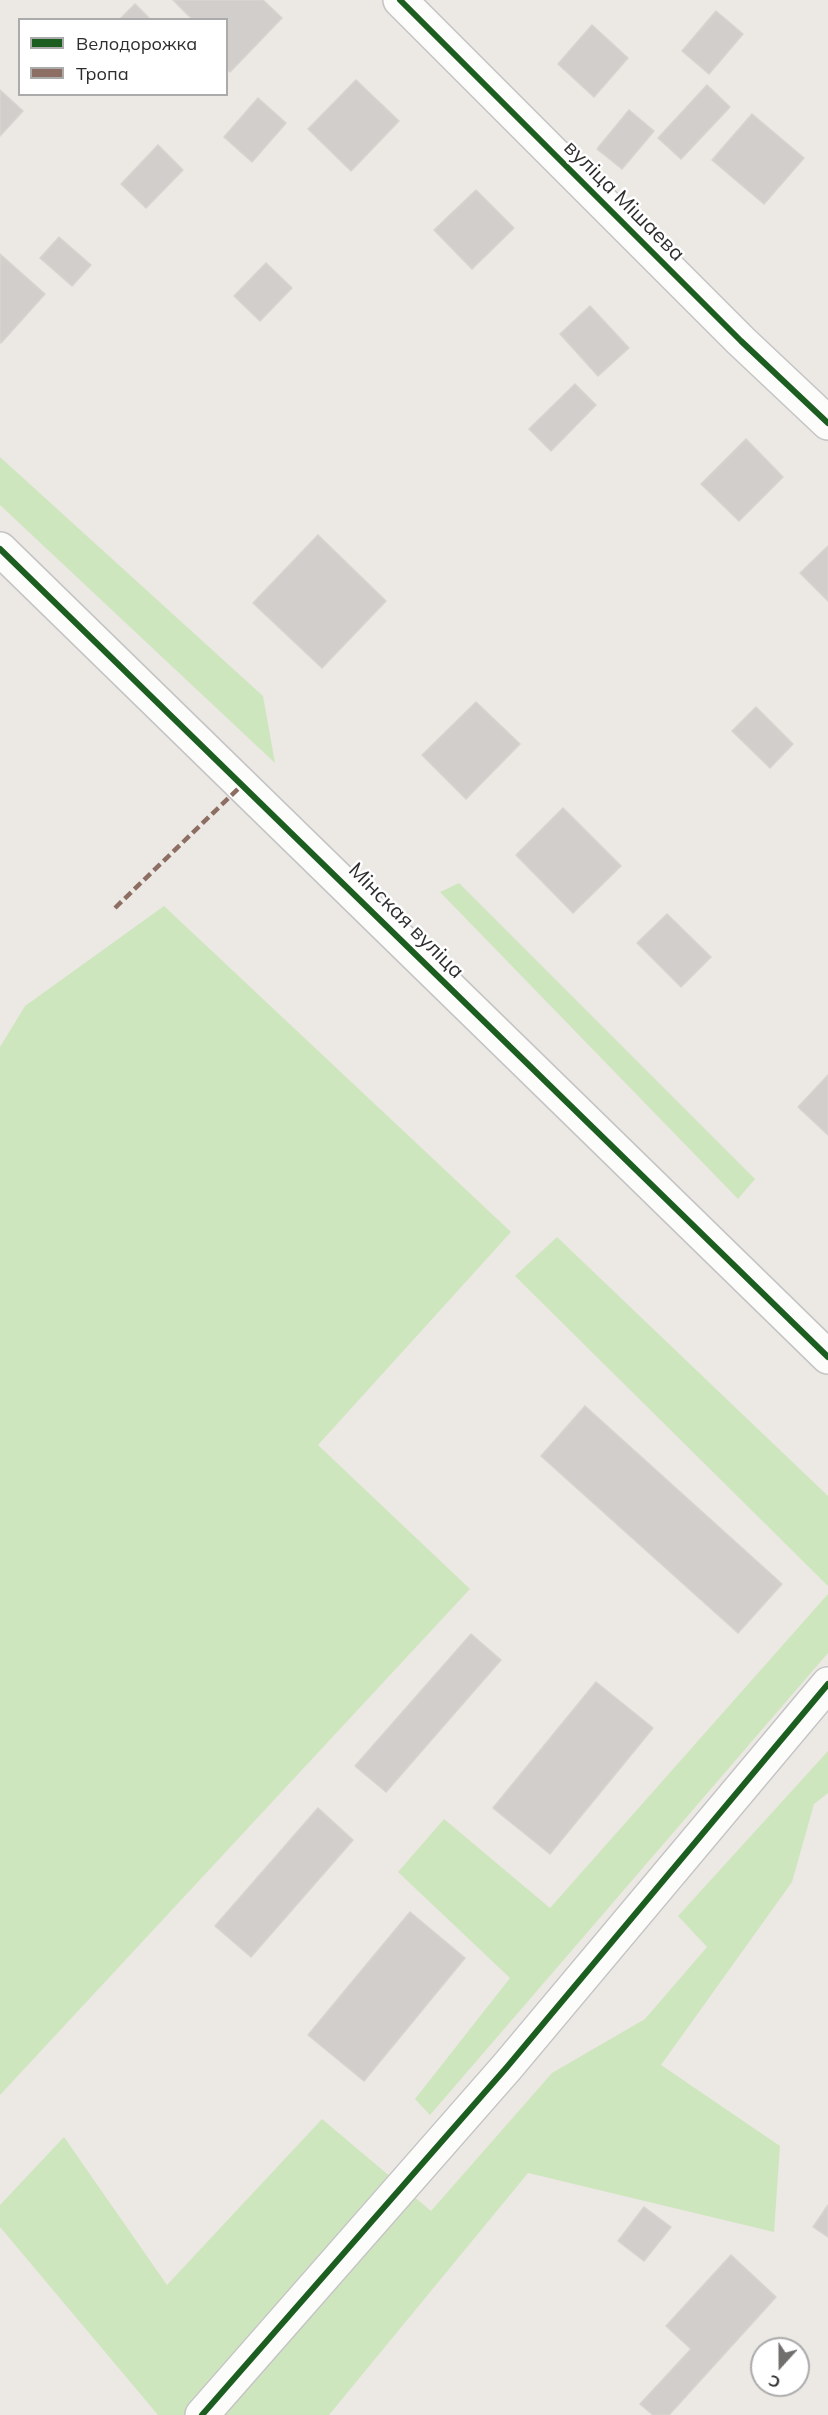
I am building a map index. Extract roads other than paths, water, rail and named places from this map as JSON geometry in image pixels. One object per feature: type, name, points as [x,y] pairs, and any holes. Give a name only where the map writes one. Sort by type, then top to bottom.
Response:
[{"type":"street","name":"вуліца Мішаева","points":[[400,0],[732,333],[828,423]]},
{"type":"street","name":"Мінская вуліца","points":[[0,549],[828,1357]]},
{"type":"street","points":[[201,2415],[507,2067],[828,1684]]}]
